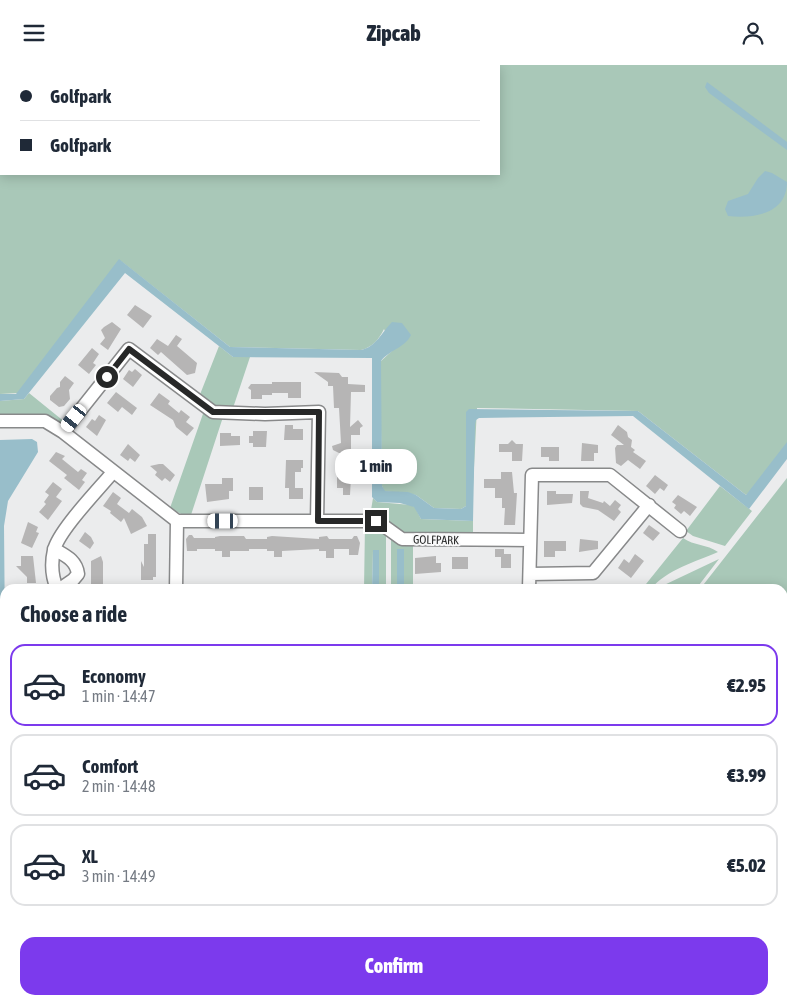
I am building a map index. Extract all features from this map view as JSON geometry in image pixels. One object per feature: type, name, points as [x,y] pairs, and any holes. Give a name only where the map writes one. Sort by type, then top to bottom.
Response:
[{"type":"street","points":[[63,432],[129,349],[213,412],[319,412],[318,521]]},
{"type":"street","points":[[0,421],[45,421],[63,432],[177,521],[176,584]]},
{"type":"street","points":[[55,584],[52,578],[54,549],[63,533],[113,472]]},
{"type":"street","points":[[529,584],[532,475],[610,475],[680,531]]},
{"type":"street","points":[[530,574],[593,573],[649,505]]},
{"type":"street","name":"GOLFPARK","points":[[177,521],[376,521],[402,539],[530,540]]},
{"type":"street","points":[[54,549],[73,561],[77,567],[78,574],[66,584]]},
{"type":"green space","points":[[500,65],[787,65],[787,458],[746,495],[638,411],[477,408],[472,507],[466,506],[461,509],[434,508],[416,495],[384,491],[382,486],[380,372],[381,361],[393,350],[384,329],[375,342],[361,350],[230,347],[121,261],[19,393],[0,394],[0,175],[500,175]]},
{"type":"green space","points":[[219,346],[233,357],[250,357],[233,408],[212,407],[199,397]]},
{"type":"green space","points":[[29,393],[66,423],[58,424],[38,415],[0,415],[0,401],[24,399]]},
{"type":"green space","points":[[204,411],[223,417],[191,515],[183,515],[170,508]]},
{"type":"green space","points":[[787,478],[787,584],[704,584]]},
{"type":"green space","points":[[720,486],[752,511],[725,546],[693,536],[686,531]]},
{"type":"green space","points":[[373,498],[377,502],[411,505],[415,507],[421,519],[473,521],[473,536],[404,535],[370,516]]},
{"type":"green space","points":[[365,525],[377,527],[386,534],[386,584],[379,584],[379,550],[373,551],[372,584],[364,584]]},
{"type":"green space","points":[[683,538],[718,552],[673,571],[655,584],[646,584]]},
{"type":"green space","points":[[391,539],[413,544],[413,584],[404,584],[404,550],[397,549],[397,584],[391,584]]},
{"type":"green space","points":[[719,559],[700,584],[666,584]]},
{"type":"water","points":[[707,82],[787,142],[787,150],[709,93],[705,87]]},
{"type":"water","points":[[765,171],[787,182],[781,201],[775,208],[758,215],[728,216],[725,209],[728,201],[748,194]]},
{"type":"water","points":[[119,259],[230,347],[361,350],[371,346],[392,322],[402,323],[411,335],[405,343],[381,361],[382,486],[385,491],[408,492],[416,495],[434,508],[461,509],[466,506],[466,412],[469,409],[638,411],[746,495],[787,442],[787,459],[749,509],[633,416],[479,418],[475,424],[473,521],[421,519],[414,507],[400,503],[377,502],[372,497],[372,358],[233,357],[125,273],[24,399],[0,401],[0,394],[16,394]]},
{"type":"water","points":[[32,439],[37,442],[38,452],[8,501],[4,526],[5,584],[0,584],[0,440]]},
{"type":"water","points":[[397,549],[404,549],[404,584],[397,584]]},
{"type":"water","points":[[373,550],[379,550],[379,584],[372,584]]},
{"type":"building","points":[[135,305],[152,316],[143,328],[127,315]]},
{"type":"building","points":[[112,322],[121,329],[108,350],[100,344],[105,338],[101,330]]},
{"type":"building","points":[[176,335],[182,339],[177,346],[197,363],[195,373],[187,375],[161,352],[158,355],[150,348],[157,339],[168,346]]},
{"type":"building","points":[[92,348],[99,354],[93,363],[96,365],[89,374],[78,365]]},
{"type":"building","points":[[135,369],[142,375],[133,387],[123,379],[129,370],[132,372]]},
{"type":"building","points":[[314,372],[339,373],[342,377],[348,377],[348,384],[365,385],[365,392],[351,392],[350,427],[358,420],[363,426],[360,428],[360,435],[351,435],[351,453],[339,453],[333,450],[332,446],[341,443],[339,408],[334,408],[333,386],[328,386],[328,382]]},
{"type":"building","points":[[65,376],[74,383],[69,390],[70,399],[64,406],[59,407],[50,400],[50,396],[60,387],[60,382]]},
{"type":"building","points":[[272,382],[301,382],[301,398],[288,398],[288,393],[272,393],[272,395],[262,395],[262,399],[251,399],[251,390],[248,388],[251,384],[272,384]]},
{"type":"building","points":[[116,392],[137,408],[132,415],[122,407],[118,412],[107,403]]},
{"type":"building","points":[[159,393],[170,401],[168,404],[179,413],[181,410],[190,417],[186,422],[194,428],[187,436],[176,427],[173,420],[150,405]]},
{"type":"building","points":[[99,415],[106,420],[97,436],[86,427],[92,419],[95,421]]},
{"type":"building","points":[[285,425],[293,425],[293,429],[303,429],[303,440],[284,440]]},
{"type":"building","points":[[618,425],[627,432],[628,437],[632,440],[631,447],[635,450],[633,452],[646,461],[640,469],[628,460],[621,466],[616,463],[615,448],[617,445],[624,445],[611,435]]},
{"type":"building","points":[[253,431],[267,431],[266,447],[253,447],[253,443],[249,443],[249,436],[253,436]]},
{"type":"building","points":[[220,433],[231,433],[231,436],[240,436],[240,445],[220,446]]},
{"type":"building","points":[[512,440],[516,444],[523,444],[522,461],[512,461],[512,452],[499,452],[499,444],[508,444]]},
{"type":"building","points":[[582,443],[598,445],[598,453],[594,453],[594,461],[581,461]]},
{"type":"building","points":[[128,444],[140,455],[135,462],[130,458],[128,461],[120,455]]},
{"type":"building","points":[[541,447],[559,447],[559,461],[549,461],[549,457],[541,457]]},
{"type":"building","points":[[56,452],[65,456],[62,459],[78,472],[81,469],[87,473],[82,480],[85,482],[79,490],[64,478],[67,475],[49,461]]},
{"type":"building","points":[[286,460],[303,460],[301,472],[295,472],[295,488],[303,488],[303,499],[289,499],[289,488],[285,488]]},
{"type":"building","points":[[163,464],[175,475],[170,482],[165,478],[162,481],[155,475],[157,472],[150,466]]},
{"type":"building","points":[[501,472],[512,472],[514,493],[517,493],[515,525],[504,525],[505,508],[502,508],[502,498],[495,498],[495,488],[484,488],[484,479],[501,479]]},
{"type":"building","points":[[655,475],[668,485],[664,491],[660,488],[655,494],[646,486]]},
{"type":"building","points":[[337,477],[351,477],[350,495],[343,495],[343,488],[337,488]]},
{"type":"building","points":[[222,478],[233,478],[233,491],[229,491],[229,499],[207,502],[205,484],[222,484]]},
{"type":"building","points":[[53,482],[62,489],[56,497],[62,501],[48,520],[39,512],[46,504],[44,502],[49,495],[45,492]]},
{"type":"building","points":[[249,487],[263,487],[263,500],[249,500]]},
{"type":"building","points":[[547,491],[556,491],[556,494],[573,494],[572,503],[547,505]]},
{"type":"building","points":[[580,491],[589,491],[588,498],[603,503],[604,501],[610,506],[615,500],[621,505],[618,509],[621,512],[614,521],[598,510],[583,507],[580,504]]},
{"type":"building","points":[[113,492],[121,498],[117,504],[129,513],[132,509],[142,517],[147,526],[131,534],[124,518],[121,522],[110,513],[111,511],[103,506]]},
{"type":"building","points":[[678,495],[697,507],[690,516],[684,511],[681,514],[674,508],[676,505],[672,502]]},
{"type":"building","points":[[28,522],[38,527],[36,532],[39,533],[32,548],[21,543]]},
{"type":"building","points":[[649,525],[660,533],[653,541],[643,533]]},
{"type":"building","points":[[85,532],[94,543],[90,549],[79,541]]},
{"type":"building","points":[[148,534],[156,534],[156,577],[153,577],[153,580],[141,580],[141,561],[144,567],[144,544],[148,544]]},
{"type":"building","points":[[189,535],[192,535],[194,538],[244,536],[246,539],[267,539],[267,537],[272,536],[319,539],[319,537],[327,536],[329,539],[352,539],[354,536],[357,536],[360,543],[358,555],[349,555],[349,549],[334,549],[334,558],[326,558],[326,551],[319,551],[319,549],[282,551],[282,557],[274,557],[274,551],[249,549],[249,551],[230,551],[230,557],[222,557],[222,551],[215,551],[215,549],[187,551],[186,539]]},
{"type":"building","points":[[580,539],[598,541],[598,549],[579,552]]},
{"type":"building","points":[[544,541],[566,541],[566,551],[555,551],[555,557],[544,557]]},
{"type":"building","points":[[495,549],[504,549],[504,554],[511,554],[511,568],[501,568],[501,557],[495,557]]},
{"type":"building","points":[[635,554],[644,561],[631,578],[618,568],[624,559],[629,563]]},
{"type":"building","points":[[21,556],[33,556],[36,583],[27,583],[27,577],[16,566],[21,566]]},
{"type":"building","points":[[101,556],[103,562],[103,584],[91,584],[91,561]]},
{"type":"building","points":[[436,556],[436,563],[441,563],[441,572],[415,574],[415,558]]},
{"type":"building","points":[[452,557],[468,557],[468,569],[452,569]]},
{"type":"route","points":[[107,377],[129,349],[213,412],[265,414],[319,412],[318,521],[376,521]]}]
